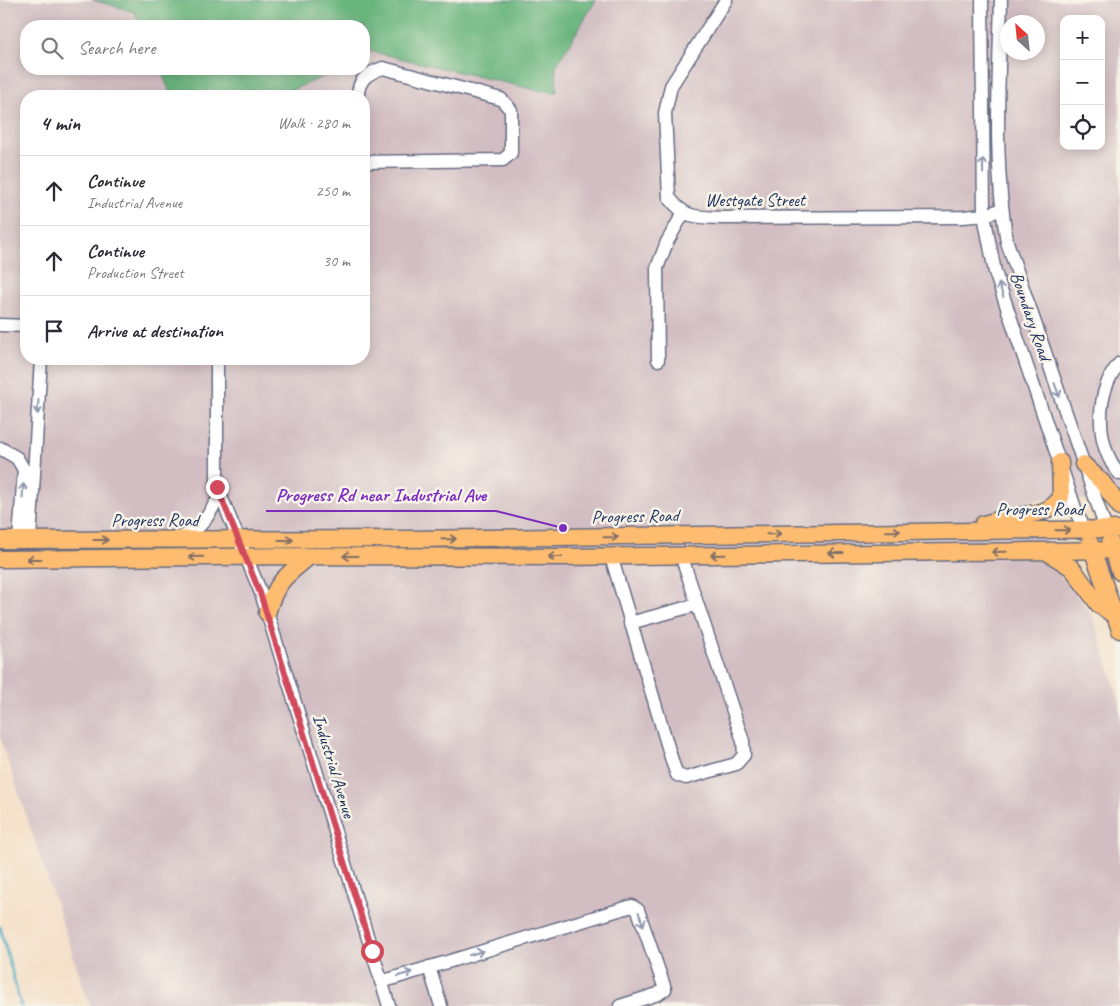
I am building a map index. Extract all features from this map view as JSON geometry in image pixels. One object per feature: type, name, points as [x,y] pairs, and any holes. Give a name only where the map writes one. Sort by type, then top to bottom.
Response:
[{"type":"main road","points":[[962,530],[1009,517],[1037,514],[1051,508],[1061,497],[1060,462]]},
{"type":"main road","points":[[1083,464],[1102,482],[1120,507]]},
{"type":"main road","name":"Boundary Road","points":[[1085,529],[1118,623]]},
{"type":"main road","name":"Progress Road","points":[[0,540],[451,539],[1113,529]]},
{"type":"main road","name":"Boundary Road","points":[[1113,529],[1120,572]]},
{"type":"main road","points":[[0,559],[611,556],[1117,550]]},
{"type":"main road","points":[[1047,552],[1072,568],[1100,605],[1118,623]]},
{"type":"main road","points":[[267,613],[273,591],[280,581],[310,556]]},
{"type":"street","name":"Westgate Street","points":[[726,0],[671,86],[665,113],[669,197],[677,208],[690,216],[725,218],[984,215],[1002,210]]},
{"type":"street","name":"Boundary Road","points":[[982,0],[984,215],[995,272],[1078,514],[1085,529]]},
{"type":"street","name":"Boundary Road","points":[[1001,0],[998,148],[1002,210],[1007,242],[1083,464],[1113,529]]},
{"type":"street","points":[[370,74],[383,68],[501,99],[511,110],[511,153],[503,160],[370,162]]},
{"type":"street","points":[[359,90],[360,82],[367,75]]},
{"type":"street","points":[[658,360],[657,268],[667,242],[684,212]]},
{"type":"street","points":[[0,325],[20,326]]},
{"type":"street","points":[[1120,363],[1110,375],[1103,404],[1101,431],[1107,451],[1120,474]]},
{"type":"street","points":[[25,540],[40,365]]},
{"type":"street","name":"Industrial Avenue","points":[[216,365],[216,478],[220,496],[267,613],[389,1006]]},
{"type":"street","points":[[0,448],[17,458],[24,470],[25,540]]},
{"type":"street","points":[[175,540],[196,530],[208,517],[220,496]]},
{"type":"street","points":[[611,556],[672,764],[677,775],[686,778],[736,764],[744,755],[743,741],[680,555]]},
{"type":"street","points":[[630,623],[696,605]]},
{"type":"street","points":[[381,982],[632,906],[638,910],[665,989],[658,994],[620,1006]]},
{"type":"street","points":[[429,967],[441,1006]]},
{"type":"shaded area","points":[[0,0],[93,0],[135,12],[138,20],[20,20],[20,75],[163,75],[169,90],[20,90],[20,365],[370,365],[370,90],[292,90],[327,75],[370,75],[370,51],[536,90],[557,92],[556,66],[596,0],[1120,0],[1120,500],[1030,500],[1059,574],[1093,616],[1120,703],[1120,1006],[90,1006],[0,737]]},
{"type":"green space","points":[[93,0],[596,0],[556,66],[557,92],[536,90],[370,51],[370,20],[138,20],[135,12]]},
{"type":"green space","points":[[163,75],[327,75],[292,90],[169,90]]},
{"type":"waterway","points":[[0,927],[21,1006]]},
{"type":"place","name":"Progress Rd near Industrial Ave","points":[[563,528]]},
{"type":"route","points":[[217,487],[260,593],[372,951]]}]
